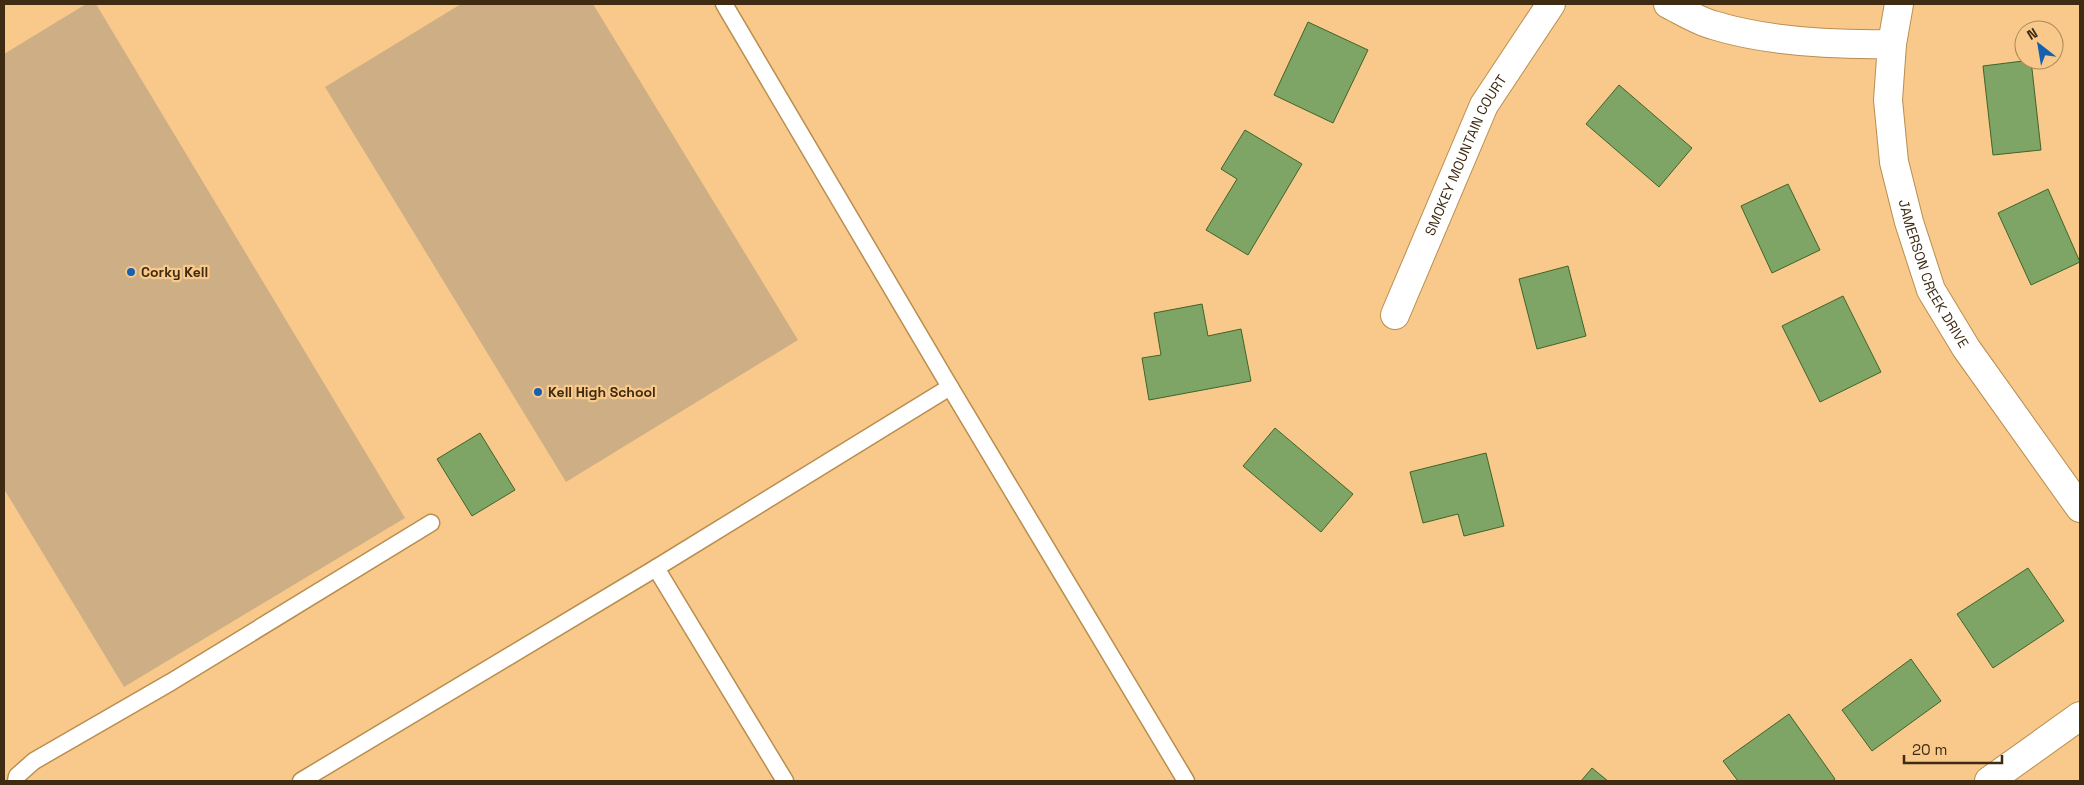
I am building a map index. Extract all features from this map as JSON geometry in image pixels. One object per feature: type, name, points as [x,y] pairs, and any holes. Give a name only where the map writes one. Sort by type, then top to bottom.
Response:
[{"type":"street","name":"SMOKEY MOUNTAIN COURT","points":[[1395,315],[1484,104],[1551,4]]},
{"type":"street","points":[[1668,4],[1712,25],[1781,39],[1851,45],[1892,44]]},
{"type":"street","name":"JAMERSON CREEK DRIVE","points":[[1899,4],[1892,44],[1888,100],[1894,162],[1908,222],[1931,290],[1966,348],[2080,508]]},
{"type":"street","points":[[1989,781],[2080,716]]},
{"type":"lane","points":[[724,4],[1186,781]]},
{"type":"lane","points":[[302,781],[656,568],[950,387]]},
{"type":"lane","points":[[16,781],[17,776],[34,761],[170,682],[431,523]]},
{"type":"lane","points":[[656,568],[785,781]]},
{"type":"shaded area","name":"Corky Kell","points":[[86,4],[96,4],[405,518],[124,687],[4,489],[4,54]]},
{"type":"shaded area","points":[[461,4],[593,4],[798,340],[566,482],[325,87]]},
{"type":"building","points":[[1308,22],[1368,50],[1333,123],[1274,95]]},
{"type":"building","points":[[2014,62],[2014,70],[2032,70],[2041,150],[1993,155],[1983,66]]},
{"type":"building","points":[[1619,85],[1692,148],[1659,187],[1586,124]]},
{"type":"building","points":[[1245,130],[1302,164],[1248,255],[1206,230],[1237,179],[1221,169]]},
{"type":"building","points":[[1788,184],[1820,250],[1772,273],[1741,206]]},
{"type":"building","points":[[2048,189],[2080,262],[2031,285],[1998,213]]},
{"type":"building","points":[[1568,266],[1586,336],[1537,349],[1519,279]]},
{"type":"building","points":[[1843,296],[1881,372],[1820,402],[1782,326]]},
{"type":"building","points":[[1202,304],[1208,336],[1241,329],[1251,381],[1149,400],[1142,358],[1161,355],[1154,313]]},
{"type":"building","points":[[1275,428],[1353,494],[1321,532],[1243,466]]},
{"type":"building","points":[[480,433],[515,490],[472,516],[437,459]]},
{"type":"building","points":[[1486,453],[1504,526],[1464,536],[1458,514],[1423,523],[1410,472]]},
{"type":"building","points":[[2028,568],[2064,621],[1993,668],[1957,614]]},
{"type":"building","points":[[1911,659],[1941,701],[1872,751],[1842,710]]},
{"type":"building","points":[[1789,714],[1835,779],[1832,781],[1738,781],[1723,761]]},
{"type":"building","points":[[1592,768],[1608,781],[1581,781]]},
{"type":"place","name":"Corky Kell","points":[[131,272]]},
{"type":"place","name":"Kell High School","points":[[538,392]]}]
